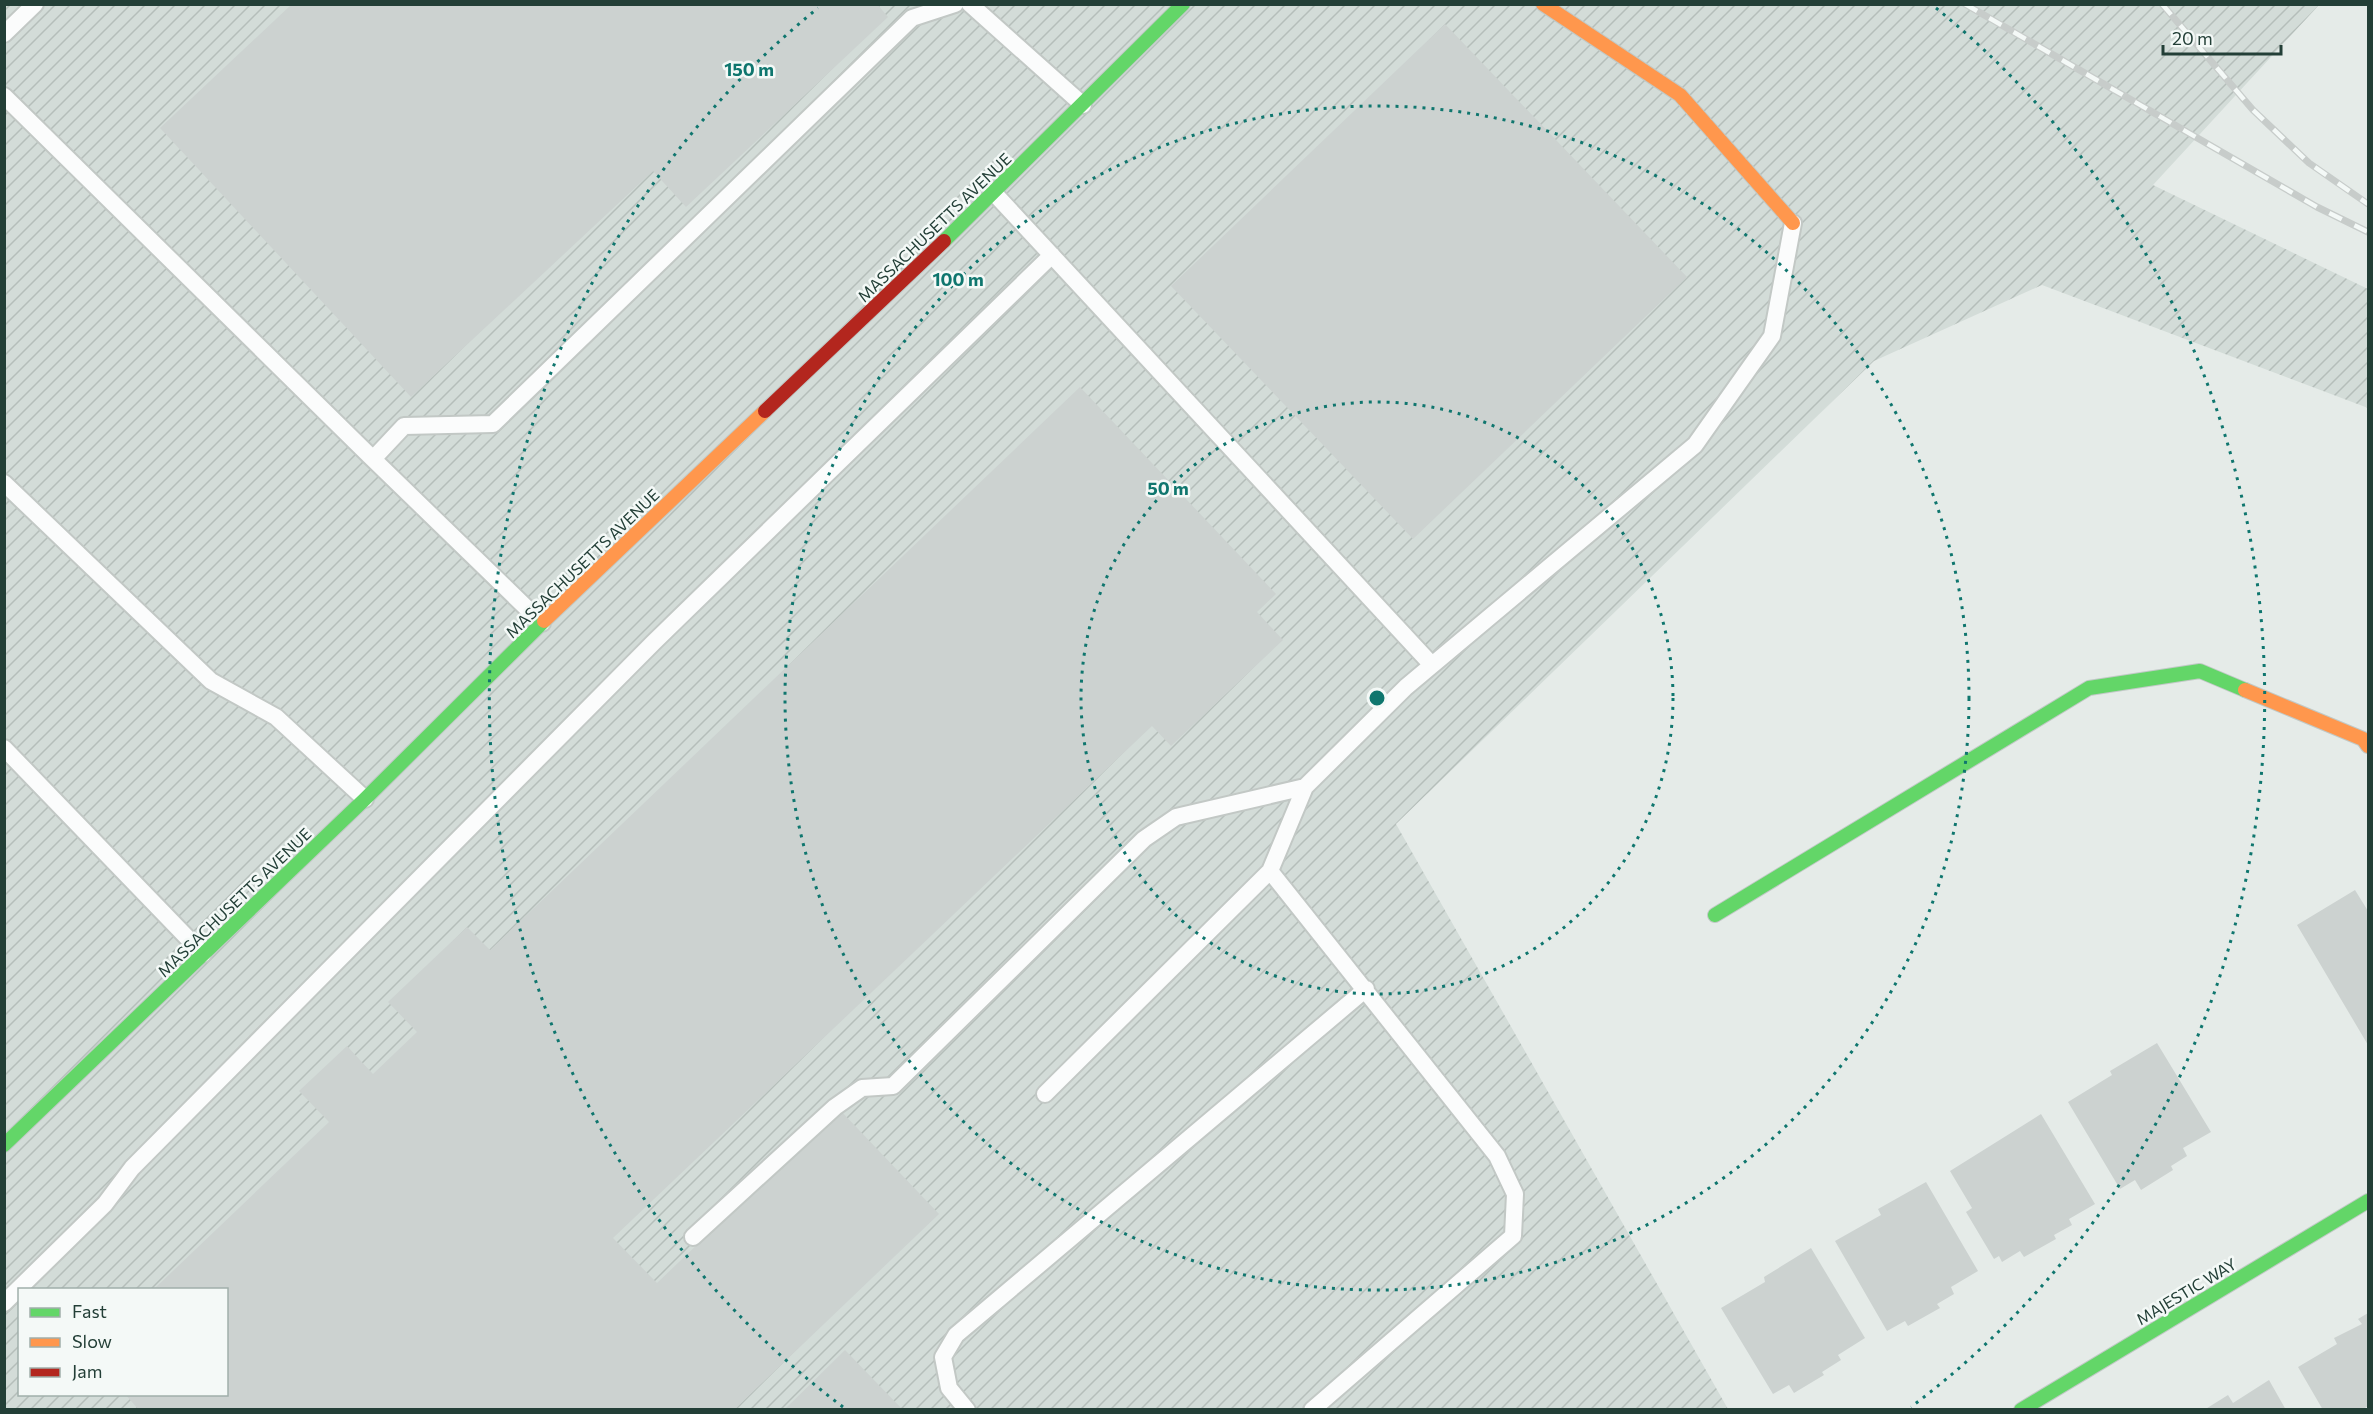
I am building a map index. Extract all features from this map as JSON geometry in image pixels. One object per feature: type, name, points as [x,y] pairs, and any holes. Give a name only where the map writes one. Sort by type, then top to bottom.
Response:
[{"type":"street","name":"MASSACHUSETTS AVENUE","points":[[4,1145],[365,799],[542,623],[994,193],[1183,4]]},
{"type":"street","points":[[1543,4],[1680,94],[1793,223]]},
{"type":"street","points":[[1715,915],[2089,688],[2200,670],[2363,739],[2368,746]]},
{"type":"street","name":"MAJESTIC WAY","points":[[2021,1410],[2368,1201]]},
{"type":"lane","points":[[4,34],[35,4]]},
{"type":"lane","points":[[373,459],[404,426],[493,424],[912,18],[955,4]]},
{"type":"lane","points":[[970,4],[1083,105]]},
{"type":"lane","points":[[4,96],[542,623]]},
{"type":"lane","points":[[994,193],[1432,665]]},
{"type":"lane","points":[[1045,1094],[1270,871],[1305,787],[1406,687],[1695,445],[1772,336],[1793,223]]},
{"type":"lane","points":[[19,1288],[105,1204],[132,1168],[654,642],[1052,255]]},
{"type":"lane","points":[[4,483],[211,681],[276,717],[365,799]]},
{"type":"lane","points":[[4,748],[203,954]]},
{"type":"lane","points":[[693,1237],[835,1107],[862,1088],[893,1086],[1144,838],[1176,817],[1305,787]]},
{"type":"lane","points":[[1270,871],[1497,1156],[1515,1194],[1514,1236],[1312,1410]]},
{"type":"lane","points":[[967,1410],[949,1388],[943,1357],[956,1335],[1366,989]]},
{"type":"lane","points":[[4,1303],[18,1289]]},
{"type":"shaded area","points":[[5,5],[2319,5],[2153,185],[2368,289],[2368,408],[2042,285],[1874,361],[1396,824],[1728,1409],[5,1410]]},
{"type":"building","points":[[292,4],[877,4],[888,17],[686,207],[653,171],[411,397],[160,128]]},
{"type":"building","points":[[1445,24],[1687,277],[1413,539],[1171,286]]},
{"type":"building","points":[[1080,387],[1276,594],[1257,612],[1283,640],[1171,746],[1152,726],[613,1238],[657,1283],[839,1109],[939,1214],[734,1410],[139,1410],[127,1396],[228,1396],[228,1288],[155,1288],[329,1122],[299,1091],[347,1046],[373,1074],[417,1032],[388,1002],[467,927],[490,950]]},
{"type":"building","points":[[2355,890],[2368,911],[2368,1045],[2297,925]]},
{"type":"building","points":[[2157,1043],[2211,1132],[2183,1148],[2187,1156],[2171,1166],[2173,1170],[2141,1190],[2135,1180],[2120,1189],[2068,1102],[2112,1075],[2110,1071]]},
{"type":"building","points":[[2041,1114],[2095,1204],[2069,1219],[2072,1225],[2054,1235],[2056,1239],[2024,1257],[2020,1251],[2002,1262],[1999,1256],[1994,1259],[1966,1212],[1972,1208],[1950,1171]]},
{"type":"building","points":[[1926,1182],[1978,1271],[1951,1287],[1954,1294],[1937,1304],[1940,1308],[1908,1326],[1905,1321],[1887,1331],[1835,1241],[1881,1215],[1878,1209]]},
{"type":"building","points":[[1811,1248],[1865,1338],[1838,1355],[1841,1360],[1822,1372],[1824,1375],[1794,1393],[1789,1385],[1773,1394],[1721,1308],[1765,1282],[1764,1277]]},
{"type":"building","points":[[2368,1313],[2368,1406],[2362,1410],[2323,1410],[2298,1367],[2337,1344],[2334,1338],[2362,1324],[2358,1319]]},
{"type":"building","points":[[845,1350],[903,1410],[784,1410]]},
{"type":"building","points":[[2269,1380],[2286,1410],[2204,1410],[2228,1395],[2233,1403]]},
{"type":"railway","points":[[1965,4],[2317,207],[2368,232]]},
{"type":"railway","points":[[2162,4],[2253,110],[2309,163],[2368,204]]},
{"type":"traffic: fast","points":[[944,241],[1183,4]]},
{"type":"traffic: fast","points":[[4,1145],[365,799],[544,621]]},
{"type":"traffic: fast","points":[[1715,915],[2089,688],[2200,671],[2245,690]]},
{"type":"traffic: fast","points":[[2021,1410],[2368,1201]]},
{"type":"traffic: slow","points":[[1543,4],[1680,95],[1793,223]]},
{"type":"traffic: slow","points":[[544,621],[765,411]]},
{"type":"traffic: slow","points":[[2245,690],[2363,739],[2368,746]]},
{"type":"traffic: jam","points":[[765,411],[944,241]]}]
